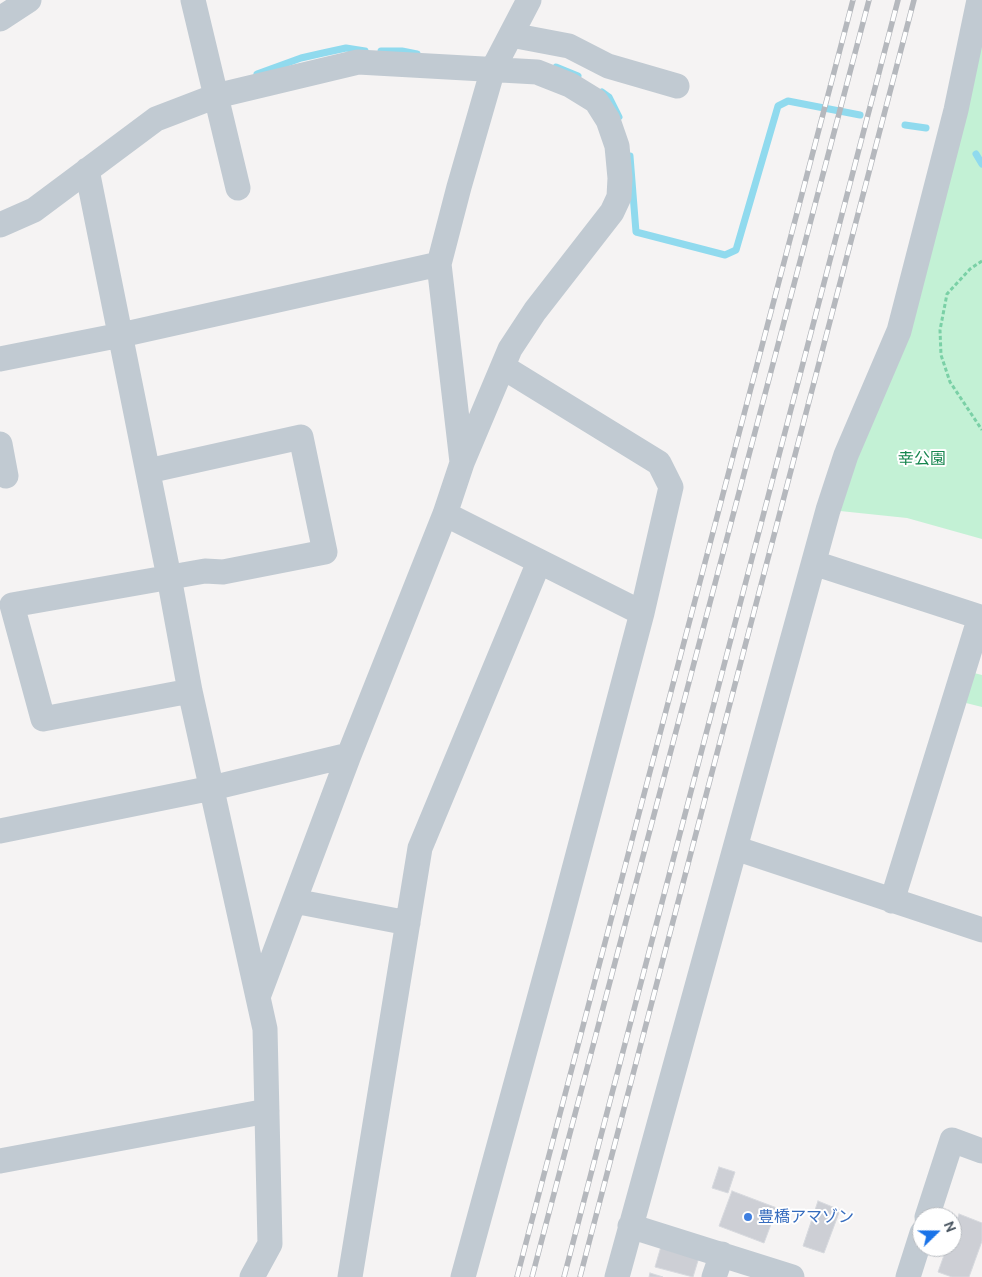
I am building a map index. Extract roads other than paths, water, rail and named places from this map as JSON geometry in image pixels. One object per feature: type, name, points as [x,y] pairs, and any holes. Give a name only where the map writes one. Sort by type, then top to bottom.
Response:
[{"type":"street","points":[[193,0],[238,188]]},
{"type":"street","points":[[462,463],[439,264],[458,187],[500,54],[529,0]]},
{"type":"street","points":[[617,1277],[828,510],[846,455],[899,331],[956,110],[979,0]]},
{"type":"street","points":[[0,19],[26,1]]},
{"type":"street","points":[[0,225],[34,210],[156,119],[216,96],[358,62],[500,54],[569,46],[608,66],[677,86]]},
{"type":"street","points":[[258,998],[348,754],[444,514],[462,463],[510,349],[535,311],[612,212],[619,197],[620,178],[617,146],[608,120],[596,101],[570,85],[500,54]]},
{"type":"street","points":[[87,170],[169,577],[190,691],[265,1029],[270,1244],[252,1277]]},
{"type":"street","points":[[0,359],[121,336],[439,264]]},
{"type":"street","points":[[463,1277],[642,613],[671,487],[659,463],[503,367]]},
{"type":"street","points":[[148,471],[302,436],[325,552],[223,572],[205,571],[12,605],[42,719],[190,691]]},
{"type":"street","points":[[0,444],[6,476]]},
{"type":"street","points":[[444,514],[642,613]]},
{"type":"street","points":[[350,1277],[420,848],[538,562]]},
{"type":"street","points":[[814,563],[981,618],[892,901]]},
{"type":"street","points":[[0,831],[212,788],[348,754]]},
{"type":"street","points":[[735,848],[982,930]]},
{"type":"street","points":[[294,901],[408,924]]},
{"type":"street","points":[[0,1161],[267,1111]]},
{"type":"street","points":[[930,1207],[952,1140],[982,1151]]},
{"type":"street","points":[[630,1226],[718,1266],[792,1277]]},
{"type":"street","points":[[908,1277],[914,1257]]},
{"type":"waterway","points":[[257,74],[301,58],[346,48],[365,51]]},
{"type":"waterway","points":[[381,51],[402,51],[417,54]]},
{"type":"waterway","points":[[556,67],[578,76]]},
{"type":"waterway","points":[[602,92],[609,97],[619,117]]},
{"type":"waterway","points":[[630,156],[636,232],[725,255],[736,250],[778,106],[788,101],[860,115]]},
{"type":"waterway","points":[[905,125],[926,128]]},
{"type":"waterway","points":[[976,154],[982,164]]},
{"type":"railway","points":[[517,1277],[853,0]]},
{"type":"railway","points":[[532,1277],[869,0]]},
{"type":"railway","points":[[564,1277],[898,0]]},
{"type":"railway","points":[[580,1277],[914,0]]},
{"type":"place","name":"豊橋アマゾン","points":[[748,1217]]},
{"type":"park label","name":"幸公園","points":[[922,459]]}]
